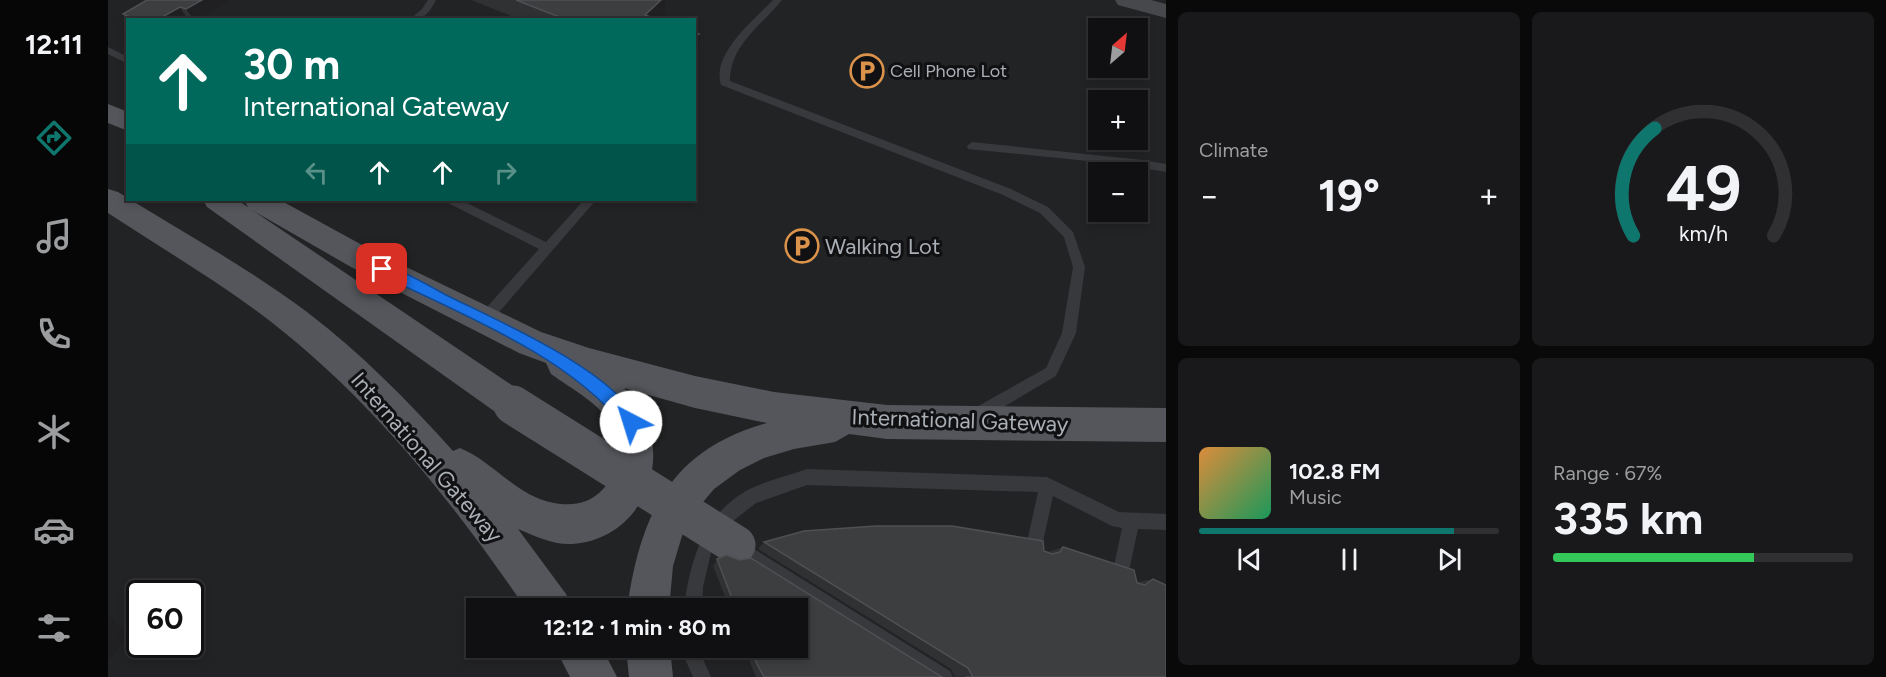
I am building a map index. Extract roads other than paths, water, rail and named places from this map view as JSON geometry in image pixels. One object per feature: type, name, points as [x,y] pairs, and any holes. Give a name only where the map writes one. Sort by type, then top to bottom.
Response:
[{"type":"main road","name":"International Gateway","points":[[108,200],[286,315],[353,371],[469,498],[543,598]]},
{"type":"main road","points":[[218,201],[513,405],[736,545]]},
{"type":"main road","name":"International Gateway","points":[[260,201],[362,259],[531,344],[589,363],[734,401],[887,422],[1165,425]]},
{"type":"main road","points":[[353,371],[476,480],[514,507],[542,520],[571,524],[587,522],[603,514],[618,500],[630,482],[637,452],[634,431],[626,414],[613,401],[585,379],[531,344]]},
{"type":"main road","points":[[649,598],[653,566],[669,518],[685,492],[716,462],[741,448],[799,431],[854,422],[887,422]]},
{"type":"main road","points":[[584,658],[595,677]]},
{"type":"main road","points":[[649,658],[651,677]]},
{"type":"street","points":[[1126,0],[1166,11]]},
{"type":"lane","points":[[416,18],[426,11],[432,0]]},
{"type":"lane","points":[[778,0],[729,54],[723,70],[726,83],[979,181],[1044,210],[1069,235],[1079,267],[1069,333],[1051,372],[961,424]]},
{"type":"lane","points":[[108,50],[126,60]]},
{"type":"lane","points":[[972,146],[1013,153],[1094,157],[1166,168]]},
{"type":"lane","points":[[454,201],[547,248]]},
{"type":"lane","points":[[483,321],[589,201]]},
{"type":"lane","points":[[694,598],[694,587],[704,550],[727,515],[751,497],[807,477],[1047,485],[1118,520],[1166,522]]},
{"type":"lane","points":[[1033,551],[1047,485]]},
{"type":"lane","points":[[1119,580],[1132,520]]},
{"type":"lane","points":[[736,545],[944,677]]},
{"type":"lane","points":[[590,658],[613,677]]},
{"type":"lane","points":[[693,658],[702,677]]},
{"type":"place","name":"Cell Phone Lot","points":[[867,71]]},
{"type":"place","name":"Walking Lot","points":[[802,246]]}]
